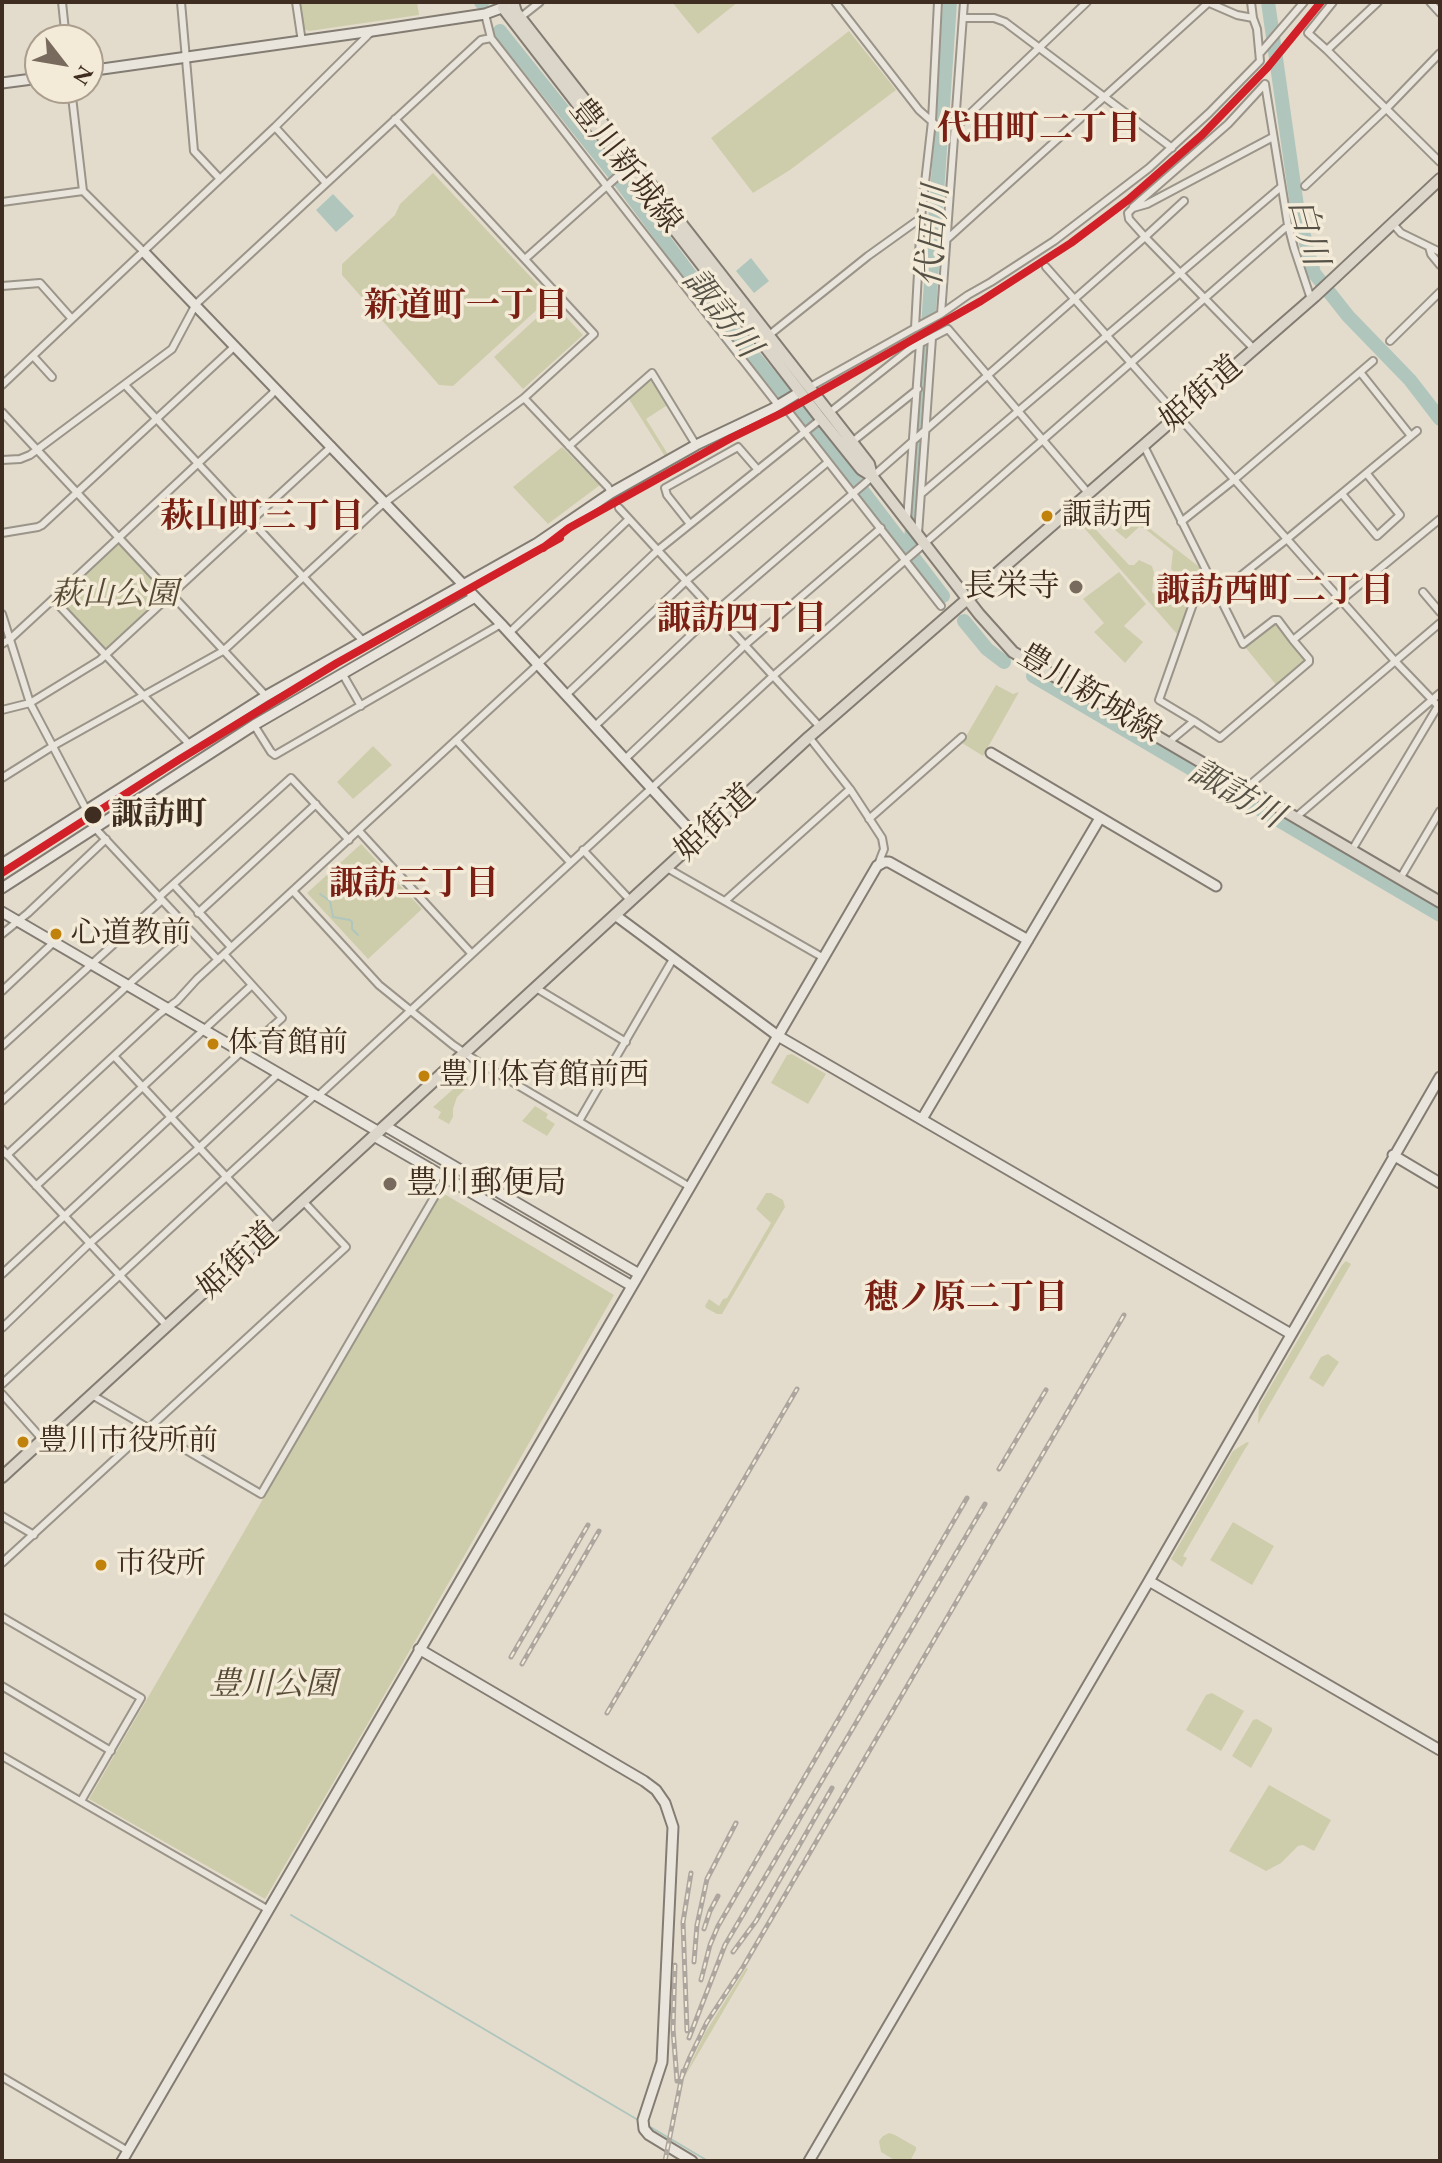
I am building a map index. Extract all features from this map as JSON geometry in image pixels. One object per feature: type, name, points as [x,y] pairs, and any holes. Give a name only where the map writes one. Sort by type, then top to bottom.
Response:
[{"type":"main road","name":"豊川新城線","points":[[501,6],[521,17],[628,167]]},
{"type":"main road","name":"豊川新城線","points":[[501,6],[765,338],[868,480],[907,520],[919,542],[1013,652],[1440,902]]},
{"type":"main road","name":"姫街道","points":[[2,1477],[820,727],[1330,283],[1440,179]]},
{"type":"main road","name":"豊川新城線","points":[[822,418],[852,442],[869,464],[868,480]]},
{"type":"street","points":[[62,2],[64,24]]},
{"type":"street","points":[[181,2],[194,151],[220,179]]},
{"type":"street","points":[[296,2],[302,42]]},
{"type":"street","points":[[521,17],[540,2]]},
{"type":"street","points":[[835,2],[919,110],[934,123],[953,126]]},
{"type":"street","points":[[941,314],[964,2]]},
{"type":"street","points":[[953,126],[1087,2]]},
{"type":"street","points":[[946,240],[1207,2],[1237,15],[1253,18]]},
{"type":"street","points":[[2,864],[266,696],[536,544],[611,493],[941,314],[1054,241],[1172,148],[1260,61],[1262,50],[1251,2]]},
{"type":"street","points":[[1262,50],[1304,2]]},
{"type":"street","points":[[1333,2],[1308,33],[1440,162]]},
{"type":"street","points":[[1327,50],[1378,2]]},
{"type":"street","points":[[1430,2],[1440,13]]},
{"type":"street","points":[[915,328],[921,218],[934,123],[937,3]]},
{"type":"street","points":[[104,69],[372,31],[501,6],[491,38]]},
{"type":"street","points":[[963,18],[994,18],[1005,22],[1172,148]]},
{"type":"street","points":[[2,385],[372,31]]},
{"type":"street","points":[[2,460],[20,459],[37,450],[172,349],[196,304],[481,40],[491,38]]},
{"type":"street","points":[[491,38],[609,183],[780,404]]},
{"type":"street","points":[[1305,186],[1440,53]]},
{"type":"street","points":[[2,83],[24,80]]},
{"type":"street","points":[[1254,349],[1145,237],[1129,219],[1128,213],[1228,124],[1265,84],[1294,248],[1313,298]]},
{"type":"street","points":[[73,104],[83,191],[196,304],[501,624],[698,839]]},
{"type":"street","points":[[2,778],[223,651],[379,507],[524,398],[594,334],[395,119]]},
{"type":"street","points":[[275,127],[325,182]]},
{"type":"street","points":[[1133,208],[1147,204],[1273,137]]},
{"type":"street","points":[[525,259],[628,167]]},
{"type":"street","points":[[921,494],[1281,187]]},
{"type":"street","points":[[2,202],[83,191]]},
{"type":"street","points":[[595,726],[715,612],[1184,201]]},
{"type":"street","points":[[765,338],[921,218]]},
{"type":"street","points":[[1393,224],[1401,233],[1440,252]]},
{"type":"street","points":[[2,1384],[651,787],[906,559],[919,542],[1042,440],[1285,228]]},
{"type":"street","points":[[1429,247],[1440,265]]},
{"type":"street","points":[[1046,267],[1439,707],[1352,850]]},
{"type":"street","points":[[2,286],[40,283],[72,319]]},
{"type":"street","points":[[1390,341],[1440,292]]},
{"type":"street","points":[[167,1326],[4,1152],[177,1001],[231,947],[658,550],[822,418],[926,340],[948,329],[1089,494]]},
{"type":"street","points":[[907,520],[918,389],[926,340]]},
{"type":"street","points":[[919,542],[926,340]]},
{"type":"street","points":[[2,533],[38,527],[235,346]]},
{"type":"street","points":[[33,356],[52,377]]},
{"type":"street","points":[[1181,522],[1373,361]]},
{"type":"street","points":[[1218,594],[1414,434],[1360,372]]},
{"type":"street","points":[[569,446],[652,373],[696,445]]},
{"type":"street","points":[[125,385],[363,641]]},
{"type":"street","points":[[2,644],[275,389]]},
{"type":"street","points":[[852,442],[918,389]]},
{"type":"street","points":[[524,398],[611,493]]},
{"type":"street","points":[[2,412],[266,696]]},
{"type":"street","points":[[789,412],[941,606]]},
{"type":"street","points":[[2,710],[30,703],[105,655],[332,446]]},
{"type":"street","points":[[1144,446],[1243,644],[1278,620],[1309,659],[1220,738],[1159,700],[1205,570]]},
{"type":"street","points":[[690,524],[665,488],[738,447],[758,470]]},
{"type":"street","points":[[566,695],[686,581],[828,462]]},
{"type":"street","points":[[1342,494],[1377,536],[1400,515],[1367,474]]},
{"type":"street","points":[[619,508],[820,727]]},
{"type":"street","points":[[509,633],[629,519]]},
{"type":"street","points":[[1293,640],[1440,519]]},
{"type":"street","points":[[625,759],[745,645],[881,528]]},
{"type":"street","points":[[1423,592],[1440,612]]},
{"type":"street","points":[[2,888],[254,725],[475,597]]},
{"type":"street","points":[[53,599],[190,745]]},
{"type":"street","points":[[2,614],[30,703],[87,811]]},
{"type":"street","points":[[1245,789],[1440,623]]},
{"type":"street","points":[[254,725],[275,755],[501,624]]},
{"type":"street","points":[[342,673],[361,706]]},
{"type":"street","points":[[1295,818],[1440,693]]},
{"type":"street","points":[[1169,742],[1194,721]]},
{"type":"street","points":[[122,2161],[883,854],[884,842],[850,789],[809,737]]},
{"type":"street","points":[[869,819],[962,737]]},
{"type":"street","points":[[456,740],[570,862]]},
{"type":"street","points":[[991,753],[1216,886]]},
{"type":"street","points":[[2,1046],[291,778],[349,840]]},
{"type":"street","points":[[725,901],[850,789]]},
{"type":"street","points":[[198,913],[316,804]]},
{"type":"street","points":[[1401,877],[1440,811]]},
{"type":"street","points":[[922,1119],[1100,818]]},
{"type":"street","points":[[94,827],[218,960]]},
{"type":"street","points":[[359,831],[471,953]]},
{"type":"street","points":[[2,934],[106,839]]},
{"type":"street","points":[[583,850],[631,901]]},
{"type":"street","points":[[877,866],[889,862],[1028,940]]},
{"type":"street","points":[[667,868],[822,957]]},
{"type":"street","points":[[174,885],[231,947]]},
{"type":"street","points":[[293,891],[379,985],[465,1053],[690,1187]]},
{"type":"street","points":[[2,912],[380,1131],[639,1274]]},
{"type":"street","points":[[615,915],[778,1036],[1291,1334]]},
{"type":"street","points":[[2,1101],[189,929]]},
{"type":"street","points":[[2,991],[55,941]]},
{"type":"street","points":[[2,1274],[242,1051],[282,1018],[224,954]]},
{"type":"street","points":[[579,1121],[673,959]]},
{"type":"street","points":[[36,1186],[252,985]]},
{"type":"street","points":[[535,987],[626,1042]]},
{"type":"street","points":[[114,1056],[274,1228]]},
{"type":"street","points":[[2,1328],[90,1243],[279,1073]]},
{"type":"street","points":[[809,2161],[1440,1077]]},
{"type":"street","points":[[380,1131],[446,1177],[632,1286]]},
{"type":"street","points":[[1393,1155],[1440,1183]]},
{"type":"street","points":[[92,1395],[261,1494],[446,1177]]},
{"type":"street","points":[[2,1563],[346,1247],[303,1201]]},
{"type":"street","points":[[2,1394],[43,1440]]},
{"type":"street","points":[[2,1516],[34,1535]]},
{"type":"street","points":[[1149,1581],[1440,1750]]},
{"type":"street","points":[[2,1617],[141,1698],[81,1801]]},
{"type":"street","points":[[419,1649],[644,1781],[656,1790],[665,1803],[673,1827],[662,2062],[643,2120],[644,2129],[649,2135],[692,2161]]},
{"type":"street","points":[[2,1686],[111,1751]]},
{"type":"street","points":[[2,1756],[267,1909]]},
{"type":"street","points":[[2,2077],[128,2151]]},
{"type":"green space","points":[[300,2],[417,2],[419,15],[309,31],[304,29]]},
{"type":"green space","points":[[672,2],[738,2],[698,34]]},
{"type":"green space","points":[[849,31],[896,90],[790,170],[753,193],[711,138]]},
{"type":"green space","points":[[433,173],[544,291],[541,306],[453,386],[439,385],[342,275],[342,264],[395,215],[400,204]]},
{"type":"green space","points":[[553,303],[583,335],[523,389],[494,357]]},
{"type":"green space","points":[[654,379],[669,404],[646,419],[669,456],[666,458],[627,396]]},
{"type":"green space","points":[[562,447],[600,485],[548,524],[513,487]]},
{"type":"green space","points":[[1109,497],[1202,569],[1177,634],[1078,521],[1085,518],[1129,565],[1139,560],[1152,566],[1152,592],[1166,603],[1173,606],[1179,604],[1184,598],[1184,586],[1171,569],[1173,551],[1144,528],[1139,527],[1126,539],[1116,531],[1113,524],[1116,516],[1104,502]]},
{"type":"green space","name":"萩山公園","points":[[116,544],[165,593],[108,649],[59,600]]},
{"type":"green space","points":[[1119,572],[1146,604],[1124,626],[1143,642],[1125,663],[1094,632],[1104,623],[1083,599]]},
{"type":"green space","points":[[1273,624],[1278,625],[1306,658],[1305,663],[1277,686],[1245,647]]},
{"type":"green space","points":[[996,685],[1013,694],[1019,692],[983,756],[962,743]]},
{"type":"green space","points":[[373,746],[392,765],[353,799],[337,782]]},
{"type":"green space","points":[[361,844],[422,909],[368,959],[307,893]]},
{"type":"green space","points":[[792,1054],[826,1074],[808,1104],[771,1083],[787,1055]]},
{"type":"green space","points":[[468,1076],[468,1086],[457,1097],[449,1124],[438,1118],[441,1112],[433,1107]]},
{"type":"green space","points":[[535,1106],[548,1114],[546,1118],[555,1124],[547,1136],[522,1121]]},
{"type":"green space","name":"豊川公園","points":[[441,1192],[614,1295],[265,1899],[89,1799]]},
{"type":"green space","points":[[766,1193],[783,1200],[785,1207],[722,1314],[717,1314],[706,1308],[709,1299],[719,1306],[727,1298],[771,1223],[756,1209]]},
{"type":"green space","points":[[1346,1261],[1351,1264],[1258,1424],[1259,1406]]},
{"type":"green space","points":[[1328,1354],[1339,1362],[1323,1387],[1309,1378],[1321,1357]]},
{"type":"green space","points":[[1247,1442],[1183,1556],[1187,1558],[1182,1567],[1171,1559],[1233,1451]]},
{"type":"green space","points":[[1233,1522],[1274,1546],[1252,1585],[1210,1560]]},
{"type":"green space","points":[[1212,1693],[1244,1711],[1221,1751],[1186,1730],[1206,1695]]},
{"type":"green space","points":[[1257,1719],[1272,1731],[1251,1768],[1232,1756],[1253,1720]]},
{"type":"green space","points":[[1269,1785],[1331,1820],[1314,1851],[1303,1845],[1298,1846],[1281,1863],[1266,1871],[1229,1851]]},
{"type":"green space","points":[[748,1969],[684,2078],[705,2033]]},
{"type":"green space","points":[[889,2133],[916,2147],[910,2161],[896,2161],[881,2152],[879,2141]]},
{"type":"shaded area","points":[[333,194],[354,216],[336,232],[316,210]]},
{"type":"shaded area","points":[[751,258],[769,281],[754,293],[736,271]]},
{"type":"waterway","name":"代田川","points":[[928,326],[950,2]]},
{"type":"waterway","name":"白川","points":[[1268,2],[1298,213],[1314,273],[1348,316],[1410,380],[1440,419]]},
{"type":"waterway","name":"諏訪川","points":[[500,31],[943,596]]},
{"type":"waterway","name":"代田川","points":[[910,553],[927,338]]},
{"type":"waterway","name":"諏訪川","points":[[964,621],[987,649],[1004,662]]},
{"type":"waterway","name":"諏訪川","points":[[1033,676],[1440,915]]},
{"type":"waterway","points":[[320,894],[330,901],[333,917],[350,920],[352,929],[358,935]]},
{"type":"waterway","points":[[291,1915],[638,2120]]},
{"type":"waterway","points":[[647,2125],[708,2161]]},
{"type":"railway","points":[[681,2079],[707,2022],[743,1967],[1124,1315]]},
{"type":"railway","points":[[607,1713],[797,1389]]},
{"type":"railway","points":[[999,1469],[1046,1390]]},
{"type":"railway","points":[[701,1980],[718,1926],[967,1498]]},
{"type":"railway","points":[[689,2038],[725,1945],[985,1504]]},
{"type":"railway","points":[[511,1657],[588,1525]]},
{"type":"railway","points":[[522,1664],[599,1531]]},
{"type":"railway","points":[[733,1952],[756,1921],[832,1788]]},
{"type":"railway","points":[[694,1962],[697,1925],[707,1879],[736,1823]]},
{"type":"railway","points":[[687,2031],[683,1922],[691,1873]]},
{"type":"railway","points":[[704,1929],[718,1896]]},
{"type":"railway","points":[[675,1965],[673,2029],[677,2081]]},
{"type":"railway","points":[[665,2161],[683,2071]]},
{"type":"transit line","points":[[543,548],[569,528],[981,301],[1071,243],[1128,200],[1202,135],[1267,68],[1321,2]]},
{"type":"transit line","points":[[2,873],[337,663],[560,538]]},
{"type":"place","name":"諏訪西","points":[[1047,516]]},
{"type":"place","name":"長栄寺","points":[[1076,587]]},
{"type":"place","name":"諏訪町","points":[[93,815]]},
{"type":"place","name":"心道教前","points":[[56,934]]},
{"type":"place","name":"体育館前","points":[[213,1044]]},
{"type":"place","name":"豊川体育館前西","points":[[424,1076]]},
{"type":"place","name":"豊川郵便局","points":[[390,1184]]},
{"type":"place","name":"豊川市役所前","points":[[23,1442]]},
{"type":"place","name":"市役所","points":[[101,1565]]},
{"type":"district","name":"代田町二丁目","points":[[1039,130]]},
{"type":"district","name":"新道町一丁目","points":[[466,307]]},
{"type":"district","name":"萩山町三丁目","points":[[262,518]]},
{"type":"district","name":"諏訪西町二丁目","points":[[1275,592]]},
{"type":"district","name":"諏訪四丁目","points":[[742,620]]},
{"type":"district","name":"諏訪三丁目","points":[[414,885]]},
{"type":"district","name":"穂ノ原二丁目","points":[[966,1299]]}]
